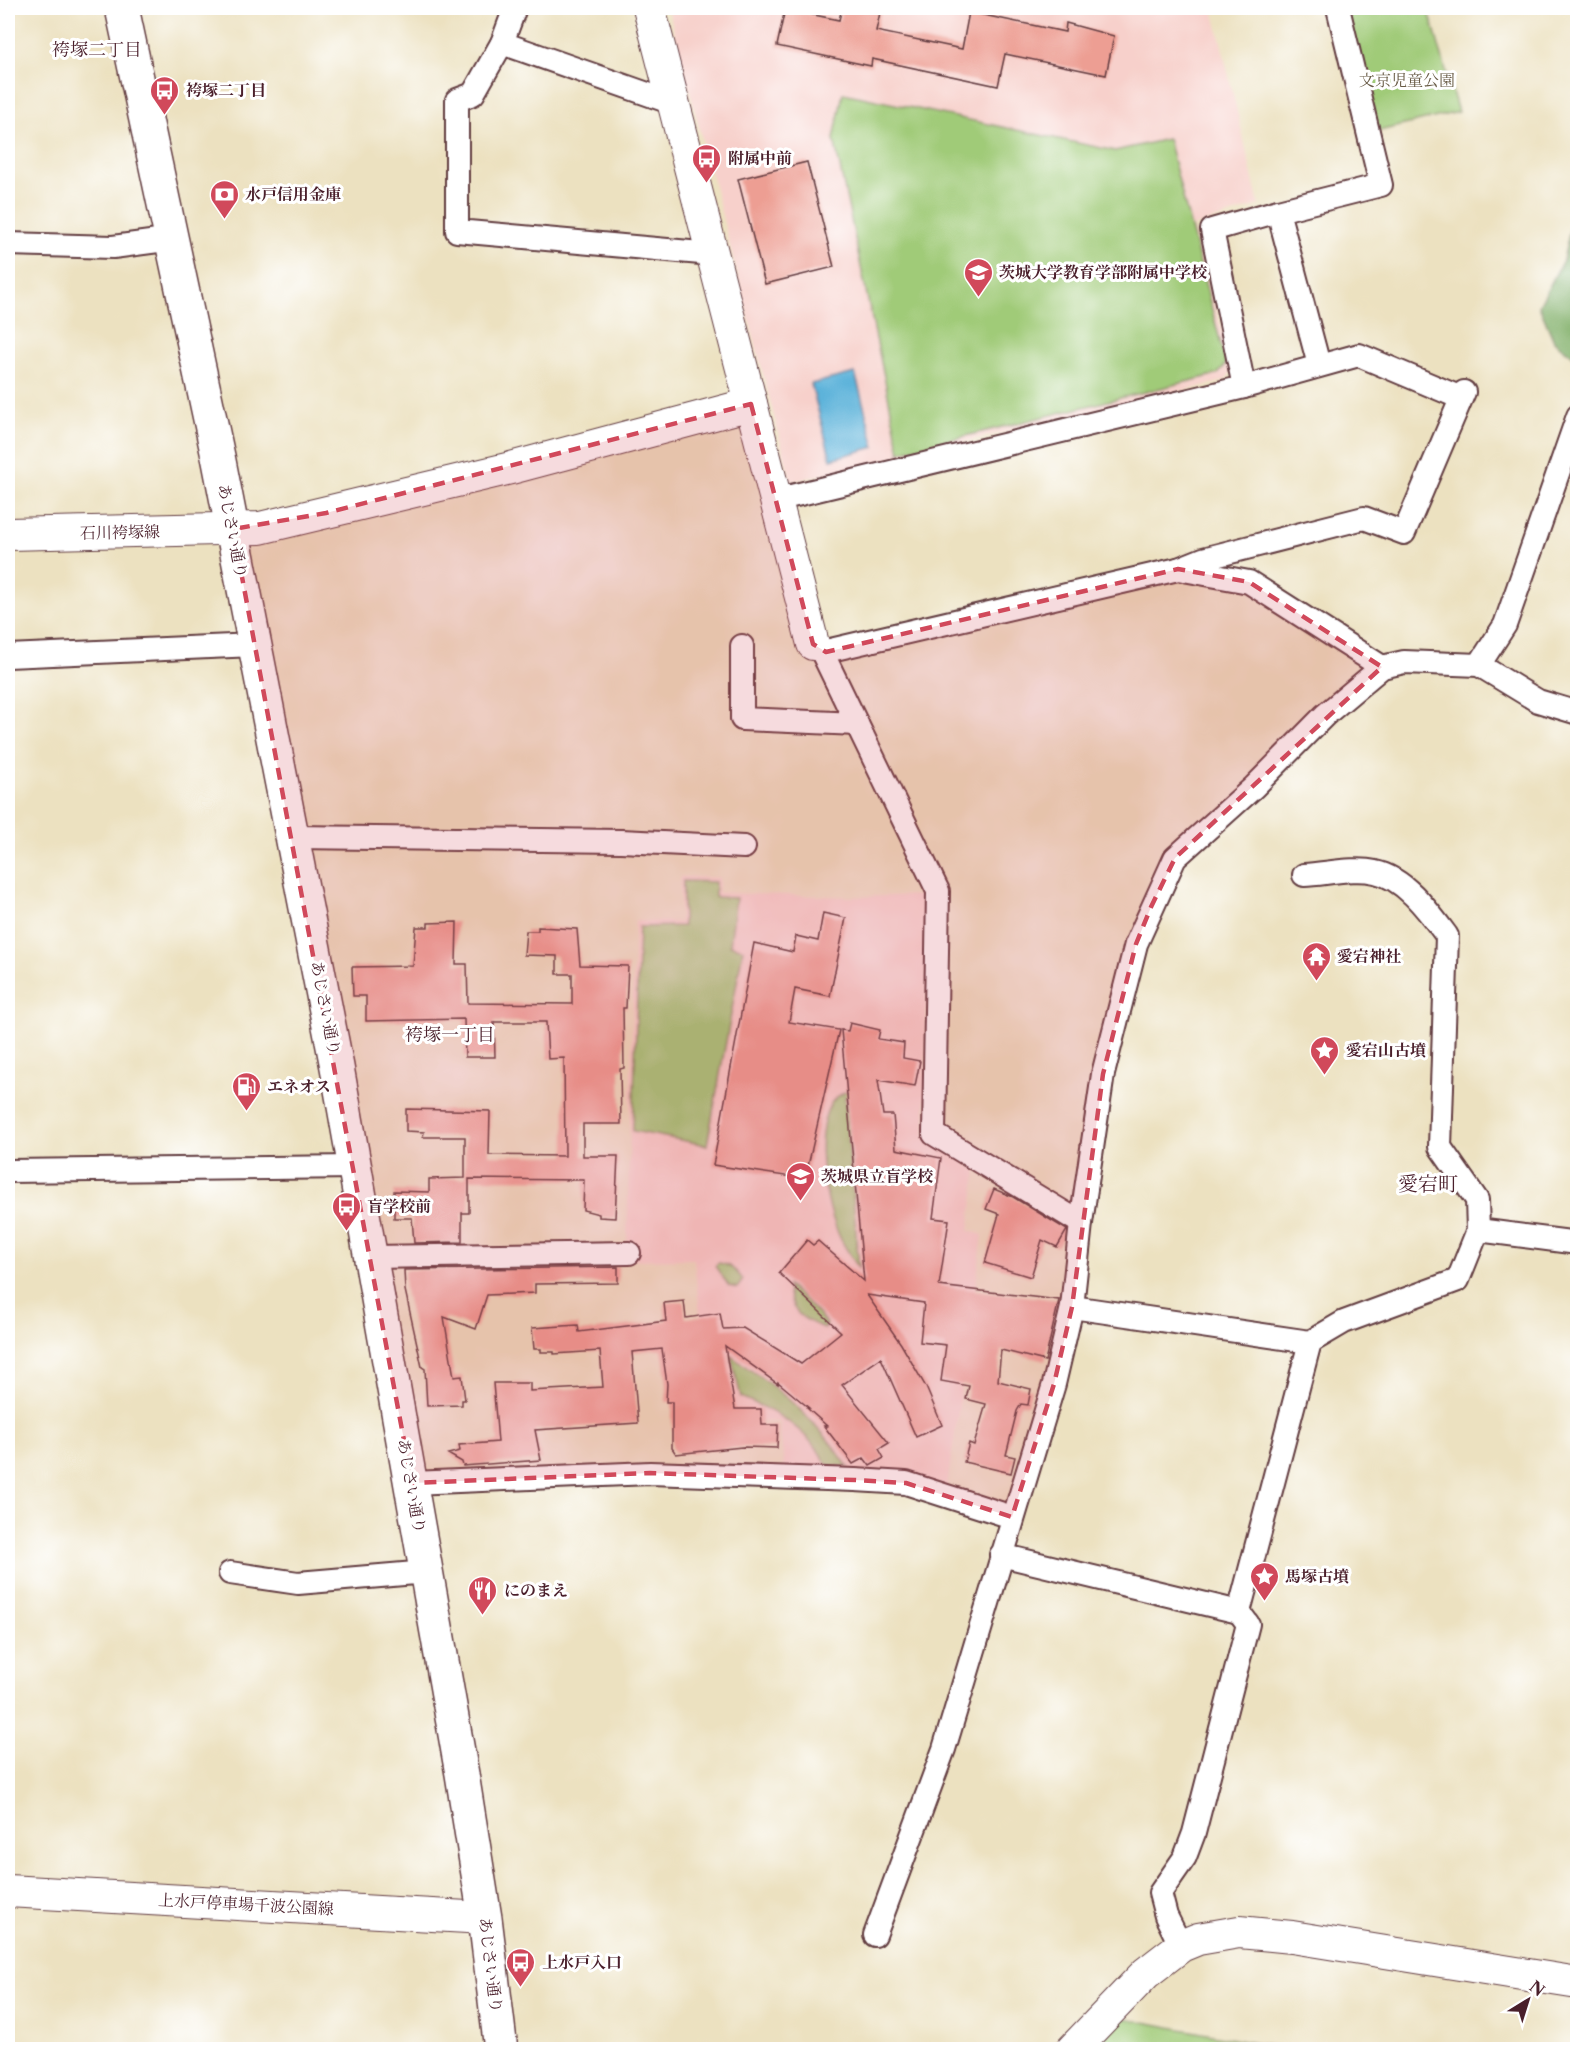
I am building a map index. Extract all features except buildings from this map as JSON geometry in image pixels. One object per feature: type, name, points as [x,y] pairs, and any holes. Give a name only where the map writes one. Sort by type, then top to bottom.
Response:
[{"type":"highway","name":"あじさい通り","points":[[122,8],[173,238],[233,529],[355,1167],[412,1483],[485,1918],[501,2049]]},
{"type":"street","points":[[514,8],[502,43],[473,94],[457,100],[457,231],[712,254]]},
{"type":"street","points":[[649,8],[775,500],[817,648],[857,724],[938,891],[934,1134],[1081,1222]]},
{"type":"street","points":[[1244,387],[1212,230],[1382,185],[1338,8]]},
{"type":"street","points":[[502,43],[673,103]]},
{"type":"street","points":[[1278,211],[1318,365]]},
{"type":"street","points":[[8,244],[113,247],[150,244],[173,238]]},
{"type":"street","points":[[775,500],[1244,387],[1359,355],[1463,395],[1404,533],[1364,518],[1203,559],[1179,569],[817,648]]},
{"type":"street","name":"石川袴塚線","points":[[8,534],[260,528],[384,499],[751,404]]},
{"type":"street","points":[[1479,665],[1504,626],[1578,416]]},
{"type":"street","points":[[1179,569],[1249,582],[1382,667]]},
{"type":"street","points":[[8,656],[254,645]]},
{"type":"street","points":[[742,646],[742,720],[857,724]]},
{"type":"street","points":[[875,1935],[944,1749],[1012,1517],[1054,1384],[1072,1307],[1081,1222],[1103,1074],[1136,944],[1176,858],[1254,787],[1325,715],[1382,667],[1404,662],[1479,665],[1538,701],[1578,713]]},
{"type":"street","points":[[292,837],[621,841],[744,847]]},
{"type":"street","points":[[1072,1307],[1310,1342],[1344,1322],[1458,1280],[1478,1230],[1477,1200],[1440,1147],[1447,936],[1427,910],[1392,877],[1372,871],[1304,875]]},
{"type":"street","points":[[8,1171],[355,1167]]},
{"type":"street","points":[[1478,1230],[1578,1243]]},
{"type":"street","points":[[371,1257],[629,1253]]},
{"type":"street","points":[[1239,1612],[1310,1342]]},
{"type":"street","points":[[412,1483],[650,1473],[855,1480],[906,1484],[1012,1517]]},
{"type":"street","points":[[1001,1554],[1239,1612],[1248,1624],[1206,1794],[1185,1857],[1160,1893],[1166,1916],[1181,1946]]},
{"type":"street","points":[[230,1573],[298,1583],[427,1572]]},
{"type":"street","name":"上水戸停車場千波公園線","points":[[8,1891],[485,1918]]},
{"type":"street","points":[[1072,2049],[1146,1973],[1181,1946],[1198,1939],[1239,1932],[1292,1938],[1578,1983]]},
{"type":"highlighted area","points":[[751,404],[813,644],[826,652],[1178,569],[1249,582],[1382,667],[1175,858],[1151,907],[1136,944],[1103,1074],[1072,1307],[1054,1384],[1012,1517],[906,1483],[855,1480],[650,1473],[412,1483],[233,529],[326,513]]},
{"type":"shaded area","name":"茨城大学教育学部附属中学校","points":[[668,8],[1213,8],[1259,205],[1193,227],[1233,369],[1225,381],[791,482]]},
{"type":"shaded area","name":"茨城県立盲学校","points":[[680,877],[719,878],[718,893],[852,897],[928,895],[925,1137],[977,1170],[969,1231],[983,1235],[947,1488],[784,1470],[780,1422],[711,1417],[694,1259],[629,1260],[627,1239],[635,921],[680,922]]},
{"type":"green space","name":"文京児童公園","points":[[1346,8],[1428,8],[1458,112],[1379,131]]},
{"type":"green space","points":[[843,93],[1115,151],[1168,139],[1226,364],[1218,374],[900,452],[834,139]]},
{"type":"green space","points":[[1577,199],[1577,359],[1554,341],[1539,306],[1563,260]]},
{"type":"green space","points":[[683,881],[715,882],[715,897],[736,898],[730,945],[743,949],[707,1145],[633,1131],[639,927],[683,926]]},
{"type":"green space","points":[[859,1087],[873,1089],[845,1097],[859,1269],[843,1243],[833,1220],[825,1188],[821,1153],[824,1121],[831,1103],[842,1094]]},
{"type":"green space","points":[[718,1263],[730,1266],[741,1277],[743,1280],[737,1288],[729,1286],[715,1266]]},
{"type":"green space","points":[[788,1286],[805,1300],[827,1324],[825,1328],[810,1322],[799,1314],[791,1302]]},
{"type":"green space","points":[[731,1356],[810,1419],[848,1467],[827,1465],[801,1431],[767,1409],[741,1397]]},
{"type":"green space","points":[[1118,2017],[1285,2049],[1086,2050]]},
{"type":"water","points":[[855,373],[875,447],[831,459],[811,384]]},
{"type":"place","name":"袴塚二丁目","points":[[165,116]]},
{"type":"place","name":"附属中前","points":[[707,184]]},
{"type":"place","name":"水戸信用金庫","points":[[224,220]]},
{"type":"place","name":"茨城大学教育学部附属中学校","points":[[978,298]]},
{"type":"place","name":"愛宕神社","points":[[1316,982]]},
{"type":"place","name":"愛宕山古墳","points":[[1325,1076]]},
{"type":"place","name":"エネオス","points":[[246,1112]]},
{"type":"place","name":"茨城県立盲学校","points":[[800,1202]]},
{"type":"place","name":"盲学校前","points":[[346,1232]]},
{"type":"place","name":"馬塚古墳","points":[[1264,1602]]},
{"type":"place","name":"にのまえ","points":[[483,1616]]},
{"type":"place","name":"上水戸入口","points":[[521,1988]]},
{"type":"district","name":"袴塚二丁目","points":[[97,50]]},
{"type":"district","name":"袴塚一丁目","points":[[450,1035]]},
{"type":"district","name":"愛宕町","points":[[1428,1184]]}]
